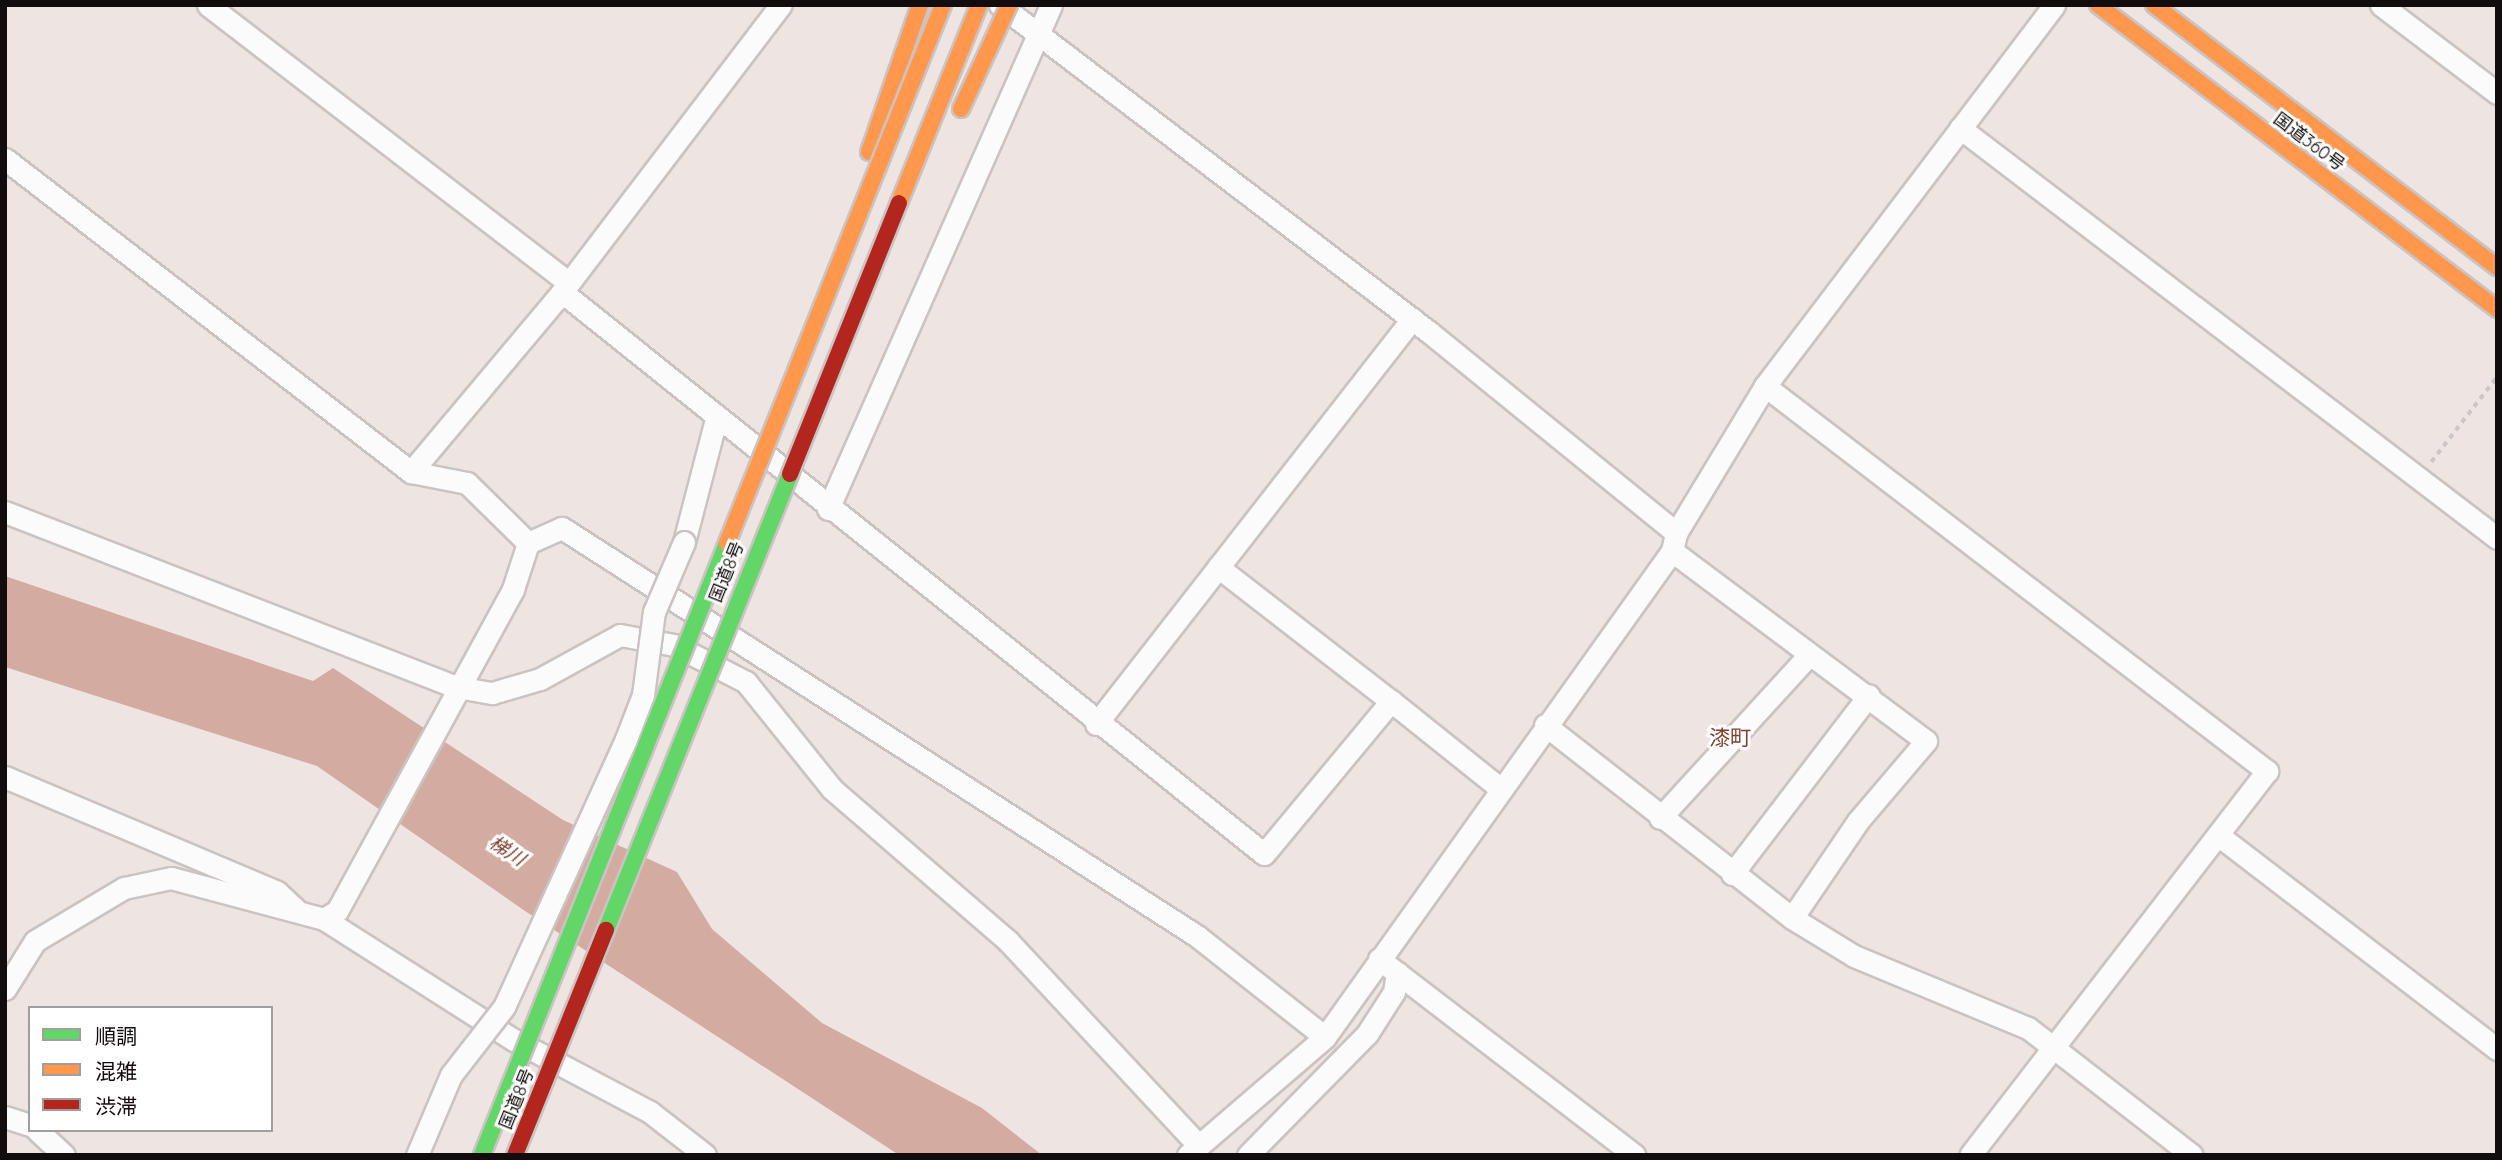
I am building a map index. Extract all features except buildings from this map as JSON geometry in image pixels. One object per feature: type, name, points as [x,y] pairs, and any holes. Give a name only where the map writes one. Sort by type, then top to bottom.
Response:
[{"type":"highway","points":[[826,290],[920,5]]},
{"type":"highway","name":"国道8号","points":[[482,1155],[826,290],[943,5]]},
{"type":"highway","name":"国道8号","points":[[515,1155],[858,297],[979,5]]},
{"type":"highway","points":[[952,130],[1009,5]]},
{"type":"highway","name":"国道360号","points":[[2098,5],[2497,309]]},
{"type":"highway","name":"国道360号","points":[[2154,5],[2497,267]]},
{"type":"highway","points":[[858,297],[901,243],[923,193]]},
{"type":"highway","points":[[496,1057],[554,979]]},
{"type":"highway","points":[[533,1155],[586,979]]},
{"type":"street","points":[[208,5],[564,287],[716,419],[1096,724],[1264,854],[1391,701]]},
{"type":"street","points":[[411,472],[564,287],[781,5]]},
{"type":"street","points":[[1000,5],[1412,319],[1809,655],[1869,695],[1926,741],[1858,821],[1792,918]]},
{"type":"street","points":[[828,509],[1041,36],[1051,5]]},
{"type":"street","points":[[5,512],[455,691],[492,693],[540,679],[620,635],[674,645],[746,682],[832,789],[1008,941],[1193,1150],[1325,1037],[1674,542],[1765,386],[2054,5]]},
{"type":"street","points":[[2381,5],[2497,93]]},
{"type":"street","points":[[1960,128],[2497,538]]},
{"type":"street","points":[[5,159],[411,472],[467,483],[528,543]]},
{"type":"street","points":[[1096,724],[1412,319]]},
{"type":"street","points":[[1765,386],[2267,771],[1970,1155]]},
{"type":"street","points":[[417,1155],[451,1075],[504,1006],[626,739],[643,695],[654,612],[684,542],[716,419]]},
{"type":"street","points":[[330,915],[513,589],[528,543],[562,528],[1198,936],[1325,1037]]},
{"type":"street","points":[[1218,568],[1501,789]]},
{"type":"street","points":[[1660,818],[1809,655]]},
{"type":"street","points":[[1732,874],[1869,695]]},
{"type":"street","points":[[1545,726],[1792,918],[1854,956],[2028,1028],[2192,1155]]},
{"type":"street","points":[[5,777],[277,892],[301,913]]},
{"type":"street","points":[[2218,835],[2497,1049]]},
{"type":"street","points":[[5,989],[35,941],[124,888],[172,878],[301,913],[330,915],[514,1040],[650,1112],[705,1155]]},
{"type":"street","points":[[1379,959],[1634,1155]]},
{"type":"street","points":[[1248,1155],[1367,1034],[1394,992],[1397,972]]},
{"type":"street","points":[[5,1117],[28,1124]]},
{"type":"street","points":[[39,1132],[64,1155]]},
{"type":"path","points":[[2419,478],[2497,377]]},
{"type":"water","name":"梯川","points":[[5,576],[313,681],[333,668],[563,820],[677,872],[712,929],[822,1023],[982,1108],[1042,1155],[899,1155],[525,911],[317,766],[5,667]]},
{"type":"traffic: slow","points":[[869,152],[920,5]]},
{"type":"traffic: slow","points":[[727,543],[943,5]]},
{"type":"traffic: slow","points":[[899,203],[979,5]]},
{"type":"traffic: slow","points":[[961,109],[1009,5]]},
{"type":"traffic: slow","points":[[2098,5],[2497,309]]},
{"type":"traffic: slow","points":[[2154,5],[2497,267]]},
{"type":"traffic: fast","points":[[606,930],[790,474]]},
{"type":"traffic: fast","points":[[482,1155],[727,543]]},
{"type":"traffic: jam","points":[[790,474],[899,203]]},
{"type":"traffic: jam","points":[[515,1155],[606,930]]},
{"type":"district","name":"漆町","points":[[1730,737]]}]
